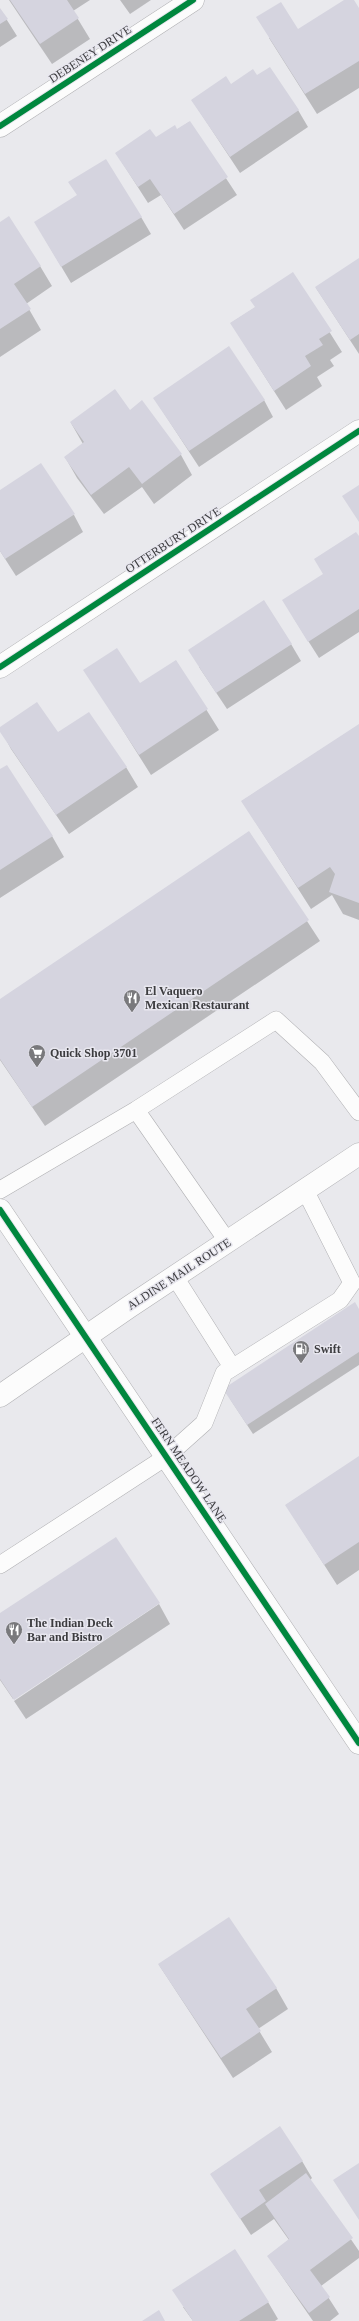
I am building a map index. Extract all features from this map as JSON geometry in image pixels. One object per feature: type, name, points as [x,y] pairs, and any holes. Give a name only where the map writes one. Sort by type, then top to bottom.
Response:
[{"type":"street","name":"DEBENEY DRIVE","points":[[0,126],[193,0]]},
{"type":"street","name":"OTTERBURY DRIVE","points":[[0,667],[359,432]]},
{"type":"street","name":"ALDINE MAIL ROUTE","points":[[0,1396],[359,1154]]},
{"type":"street","name":"FERN MEADOW LANE","points":[[0,1210],[359,1743]]},
{"type":"lane","points":[[0,1190],[136,1110],[276,1020],[322,1062],[359,1112]]},
{"type":"lane","points":[[136,1110],[228,1242]]},
{"type":"lane","points":[[0,1565],[166,1457],[204,1423],[224,1373],[340,1300],[352,1283],[305,1190]]},
{"type":"lane","points":[[175,1277],[232,1367]]},
{"type":"building","points":[[10,0],[67,0],[79,18],[40,44]]},
{"type":"building","points":[[344,0],[354,0],[359,8],[359,61],[305,94],[256,17],[281,2],[298,29]]},
{"type":"building","points":[[0,8],[8,19],[0,24]]},
{"type":"building","points":[[270,67],[299,110],[230,157],[191,100],[226,76],[231,84],[253,69],[257,75]]},
{"type":"building","points":[[190,121],[228,177],[174,214],[150,179],[138,187],[115,153],[150,129],[156,137],[175,125],[177,129]]},
{"type":"building","points":[[106,159],[142,217],[61,267],[34,222],[77,195],[68,182]]},
{"type":"building","points":[[9,216],[41,266],[14,284],[31,309],[0,329],[0,222]]},
{"type":"building","points":[[359,258],[359,334],[350,340],[315,287]]},
{"type":"building","points":[[293,272],[332,331],[319,339],[323,345],[305,356],[311,366],[274,391],[230,323],[255,307],[250,300]]},
{"type":"building","points":[[229,346],[265,400],[189,451],[153,398]]},
{"type":"building","points":[[115,389],[130,410],[142,400],[182,454],[142,484],[129,467],[91,495],[64,457],[84,442],[70,422]]},
{"type":"building","points":[[41,463],[75,514],[5,559],[0,551],[0,490]]},
{"type":"building","points":[[359,485],[359,522],[342,496]]},
{"type":"building","points":[[356,532],[359,536],[359,609],[308,642],[282,600],[323,574],[314,559]]},
{"type":"building","points":[[264,600],[292,644],[216,693],[188,650]]},
{"type":"building","points":[[117,648],[140,683],[176,660],[208,709],[139,755],[83,670]]},
{"type":"building","points":[[37,702],[58,732],[89,712],[127,767],[56,815],[0,732],[0,727]]},
{"type":"building","points":[[359,724],[359,903],[329,892],[335,874],[330,867],[298,888],[241,801]]},
{"type":"building","points":[[7,765],[53,836],[0,870],[0,769]]},
{"type":"building","points":[[249,831],[309,920],[32,1107],[0,1059],[0,999]]},
{"type":"building","points":[[355,1302],[359,1309],[359,1352],[247,1425],[223,1389]]},
{"type":"building","points":[[359,1456],[359,1542],[324,1565],[285,1505]]},
{"type":"building","points":[[116,1537],[160,1603],[14,1700],[0,1679],[0,1613]]},
{"type":"building","points":[[229,1917],[277,1988],[246,2009],[261,2031],[221,2058],[158,1964]]},
{"type":"building","points":[[280,2126],[303,2161],[259,2190],[266,2201],[240,2219],[210,2174]]},
{"type":"building","points":[[359,2163],[359,2220],[333,2180]]},
{"type":"building","points":[[306,2173],[353,2238],[310,2270],[330,2297],[309,2313],[267,2256],[289,2239],[265,2204]]},
{"type":"building","points":[[235,2249],[269,2302],[239,2321],[193,2321],[172,2290]]},
{"type":"building","points":[[159,2310],[165,2321],[142,2321]]},
{"type":"cycle path","points":[[0,126],[193,0]]},
{"type":"cycle path","points":[[0,667],[359,431]]},
{"type":"cycle path","points":[[0,1210],[359,1743]]},
{"type":"place","name":"El Vaquero Mexican Restaurant","points":[[132,1013]]},
{"type":"place","name":"Quick Shop 3701","points":[[37,1068]]},
{"type":"place","name":"Swift","points":[[301,1364]]},
{"type":"place","name":"The Indian Deck Bar and Bistro","points":[[14,1645]]}]
